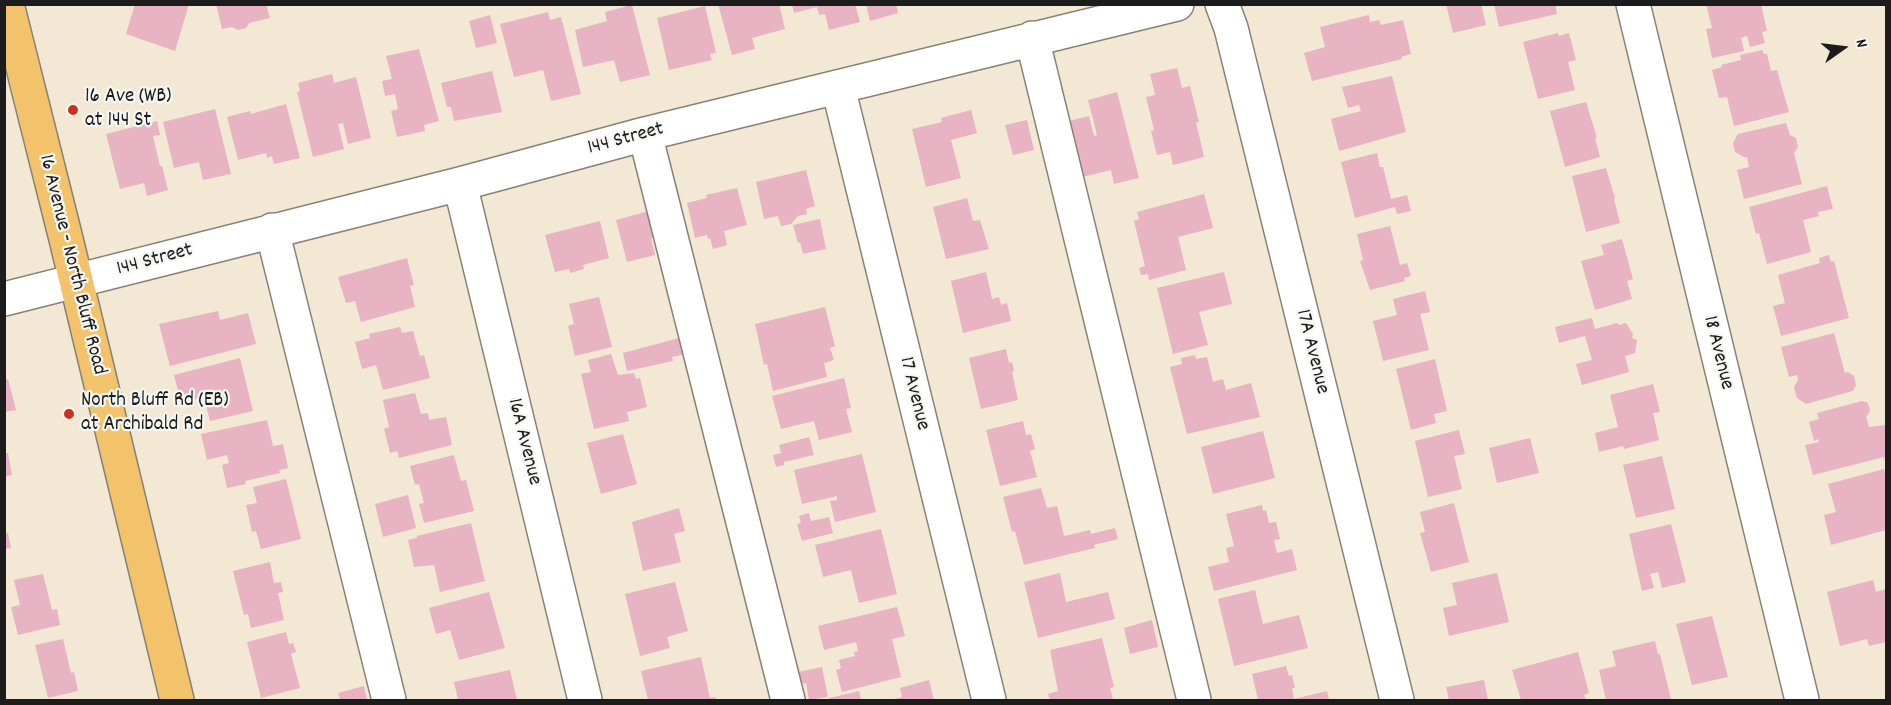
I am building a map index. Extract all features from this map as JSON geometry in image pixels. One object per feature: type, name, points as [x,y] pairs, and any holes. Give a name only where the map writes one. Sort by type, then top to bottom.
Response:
[{"type":"main road","name":"16 Avenue - North Bluff Road","points":[[7,4],[177,700]]},
{"type":"street","name":"144 Street","points":[[4,299],[460,184],[645,134],[1178,4]]},
{"type":"street","name":"17A Avenue","points":[[1222,4],[1231,28],[1397,700]]},
{"type":"street","name":"18 Avenue","points":[[1633,4],[1802,700]]},
{"type":"street","points":[[1032,38],[1194,700]]},
{"type":"street","name":"17 Avenue","points":[[838,87],[989,700]]},
{"type":"street","points":[[645,134],[788,700]]},
{"type":"street","name":"16A Avenue","points":[[460,184],[585,700]]},
{"type":"street","points":[[272,230],[389,700]]},
{"type":"building","points":[[135,4],[189,4],[175,51],[126,34]]},
{"type":"building","points":[[216,4],[266,4],[270,18],[249,23],[246,28],[238,30],[232,27],[222,29]]},
{"type":"building","points":[[718,4],[779,4],[785,29],[752,38],[755,49],[732,55]]},
{"type":"building","points":[[792,4],[855,4],[860,22],[829,30],[825,14],[819,15],[817,7],[794,13]]},
{"type":"building","points":[[866,4],[896,4],[898,13],[870,21]]},
{"type":"building","points":[[1446,4],[1481,4],[1486,25],[1453,33]]},
{"type":"building","points":[[1494,4],[1555,4],[1557,14],[1499,27]]},
{"type":"building","points":[[1706,4],[1761,4],[1767,31],[1762,32],[1765,43],[1750,47],[1747,36],[1741,38],[1744,51],[1712,58],[1706,29],[1712,28]]},
{"type":"building","points":[[632,5],[650,75],[620,82],[614,60],[583,67],[575,30],[607,21],[605,12]]},
{"type":"building","points":[[705,6],[716,53],[710,54],[712,60],[669,70],[657,18]]},
{"type":"building","points":[[548,12],[550,20],[561,17],[581,94],[551,101],[543,70],[514,77],[500,24]]},
{"type":"building","points":[[490,15],[497,43],[476,48],[469,21]]},
{"type":"building","points":[[1369,15],[1370,22],[1379,20],[1381,25],[1403,20],[1411,54],[1401,57],[1402,59],[1312,81],[1304,53],[1325,47],[1320,27]]},
{"type":"building","points":[[1558,33],[1559,36],[1569,33],[1576,60],[1568,62],[1575,90],[1538,99],[1523,42]]},
{"type":"building","points":[[419,49],[439,121],[424,125],[425,131],[397,137],[391,111],[398,109],[395,94],[385,96],[382,81],[392,79],[386,56]]},
{"type":"building","points":[[1762,50],[1764,54],[1767,54],[1771,71],[1777,70],[1789,112],[1734,126],[1727,97],[1719,98],[1712,70],[1741,60],[1740,55]]},
{"type":"building","points":[[1177,68],[1182,88],[1190,86],[1199,122],[1196,122],[1204,157],[1173,165],[1170,152],[1157,155],[1146,97],[1155,95],[1150,74]]},
{"type":"building","points":[[492,71],[502,112],[454,121],[451,107],[447,107],[441,83]]},
{"type":"building","points":[[332,74],[334,83],[356,77],[371,138],[348,144],[343,123],[338,124],[344,149],[313,157],[297,92],[300,91],[298,83]]},
{"type":"building","points":[[1392,76],[1406,132],[1339,151],[1331,119],[1361,111],[1359,105],[1348,108],[1342,87]]},
{"type":"building","points":[[1117,92],[1139,178],[1114,184],[1111,170],[1083,177],[1069,121],[1089,116],[1094,136],[1097,135],[1088,100]]},
{"type":"building","points":[[1586,102],[1600,157],[1565,167],[1550,111]]},
{"type":"building","points":[[286,104],[300,158],[274,164],[272,156],[267,158],[266,153],[238,160],[227,117],[250,111],[251,114]]},
{"type":"building","points":[[215,109],[231,174],[203,180],[199,162],[174,168],[163,122]]},
{"type":"building","points":[[971,110],[977,133],[951,140],[961,178],[926,187],[912,129],[942,122],[941,118]]},
{"type":"building","points":[[1027,120],[1034,150],[1013,155],[1005,125]]},
{"type":"building","points":[[157,121],[160,135],[153,136],[168,190],[147,196],[144,183],[120,189],[106,134]]},
{"type":"building","points":[[1786,123],[1790,135],[1796,138],[1798,147],[1794,153],[1802,184],[1744,199],[1737,170],[1749,167],[1747,157],[1735,152],[1733,143],[1738,134]]},
{"type":"building","points":[[1377,153],[1391,199],[1407,195],[1411,211],[1397,214],[1395,207],[1355,218],[1341,162]]},
{"type":"building","points":[[1606,168],[1620,223],[1586,232],[1572,176]]},
{"type":"building","points":[[806,170],[815,206],[806,209],[807,214],[798,216],[791,224],[781,226],[778,216],[764,219],[756,182]]},
{"type":"building","points":[[1827,186],[1833,209],[1818,212],[1819,216],[1803,220],[1811,252],[1767,264],[1749,207]]},
{"type":"building","points":[[737,188],[747,225],[724,231],[727,245],[713,249],[707,235],[695,238],[687,203],[707,198],[706,195]]},
{"type":"building","points":[[1204,194],[1213,228],[1178,237],[1186,270],[1149,280],[1148,274],[1141,275],[1139,268],[1145,266],[1134,221],[1139,219],[1137,212]]},
{"type":"building","points":[[967,198],[973,221],[980,220],[989,249],[946,259],[933,207]]},
{"type":"building","points":[[649,211],[656,237],[651,238],[655,255],[627,262],[616,220]]},
{"type":"building","points":[[820,219],[826,249],[803,254],[793,225]]},
{"type":"building","points":[[600,221],[609,258],[583,265],[584,269],[570,273],[569,269],[555,272],[545,235]]},
{"type":"building","points":[[1390,226],[1400,265],[1407,263],[1411,276],[1404,278],[1405,281],[1370,290],[1360,261],[1363,260],[1357,234]]},
{"type":"building","points":[[1622,239],[1633,279],[1627,281],[1632,299],[1595,310],[1581,261],[1604,255],[1601,245]]},
{"type":"building","points":[[1829,255],[1831,262],[1834,261],[1849,318],[1781,336],[1773,306],[1785,303],[1778,275],[1820,263],[1819,258]]},
{"type":"building","points":[[407,258],[414,285],[410,286],[415,307],[361,322],[355,301],[346,303],[338,277]]},
{"type":"building","points":[[986,272],[992,299],[999,297],[1001,305],[1007,303],[1011,321],[963,333],[951,281]]},
{"type":"building","points":[[1224,272],[1232,304],[1199,312],[1208,345],[1173,354],[1157,288]]},
{"type":"building","points":[[1425,291],[1430,312],[1420,314],[1429,350],[1383,361],[1373,321],[1397,315],[1393,299]]},
{"type":"building","points":[[599,297],[612,347],[575,356],[568,326],[574,324],[569,304]]},
{"type":"building","points":[[825,307],[835,346],[830,348],[834,360],[824,363],[827,377],[773,391],[767,364],[764,365],[755,324]]},
{"type":"building","points":[[218,311],[220,320],[248,313],[256,344],[170,366],[159,324]]},
{"type":"building","points":[[1592,318],[1595,329],[1626,323],[1633,334],[1632,338],[1637,340],[1635,353],[1625,356],[1629,372],[1582,385],[1576,364],[1592,360],[1585,336],[1559,343],[1555,327]]},
{"type":"building","points":[[400,327],[402,333],[413,331],[420,356],[424,355],[430,378],[383,390],[376,365],[362,369],[355,342],[370,338],[369,334]]},
{"type":"building","points":[[1834,333],[1845,373],[1848,372],[1854,376],[1856,385],[1853,391],[1806,404],[1797,398],[1794,387],[1798,380],[1797,375],[1789,377],[1781,347]]},
{"type":"building","points":[[683,337],[687,354],[672,357],[673,361],[627,371],[623,353]]},
{"type":"building","points":[[1006,349],[1009,363],[1012,362],[1018,400],[981,409],[969,358]]},
{"type":"building","points":[[611,354],[618,375],[634,373],[636,379],[640,378],[647,407],[627,412],[629,421],[594,429],[581,374],[591,372],[588,360]]},
{"type":"building","points":[[1195,355],[1196,359],[1207,357],[1213,382],[1223,379],[1226,390],[1251,383],[1260,417],[1187,434],[1170,367],[1182,364],[1181,358]]},
{"type":"building","points":[[240,358],[253,411],[210,421],[204,397],[181,403],[174,375]]},
{"type":"building","points":[[1435,359],[1447,411],[1434,414],[1436,423],[1411,430],[1396,369]]},
{"type":"building","points":[[844,378],[851,408],[846,409],[852,432],[819,440],[814,421],[781,429],[772,396]]},
{"type":"building","points":[[8,379],[16,410],[4,412],[4,380]]},
{"type":"building","points":[[1653,384],[1660,412],[1653,413],[1659,440],[1624,449],[1623,446],[1599,452],[1595,433],[1618,427],[1610,395]]},
{"type":"building","points":[[415,393],[421,414],[428,413],[429,420],[446,417],[452,445],[399,458],[397,451],[390,453],[384,429],[389,427],[383,400]]},
{"type":"building","points":[[1862,401],[1868,403],[1870,411],[1866,417],[1869,427],[1886,425],[1886,460],[1884,457],[1813,475],[1805,445],[1819,442],[1818,439],[1814,441],[1809,422],[1819,419],[1817,413]]},
{"type":"building","points":[[267,420],[273,446],[283,444],[288,468],[279,470],[280,473],[245,481],[246,484],[227,488],[222,465],[229,463],[227,455],[207,460],[201,434]]},
{"type":"building","points":[[1023,421],[1026,435],[1031,434],[1035,449],[1030,451],[1037,477],[1000,486],[986,430]]},
{"type":"building","points":[[1459,430],[1465,454],[1454,456],[1462,489],[1428,497],[1415,441]]},
{"type":"building","points":[[1263,431],[1275,478],[1213,494],[1201,447]]},
{"type":"building","points":[[623,434],[637,484],[601,494],[587,443]]},
{"type":"building","points":[[809,437],[814,455],[784,462],[784,465],[776,467],[773,455],[781,453],[779,445]]},
{"type":"building","points":[[1530,438],[1539,473],[1497,483],[1489,448]]},
{"type":"building","points":[[4,453],[8,453],[12,475],[4,477]]},
{"type":"building","points":[[862,454],[876,512],[835,522],[830,501],[837,500],[837,496],[802,504],[794,470]]},
{"type":"building","points":[[454,455],[461,481],[466,480],[474,511],[424,523],[419,504],[424,503],[419,484],[415,485],[410,466]]},
{"type":"building","points":[[1662,456],[1675,509],[1636,518],[1623,465]]},
{"type":"building","points":[[1884,469],[1886,530],[1831,545],[1824,515],[1836,512],[1828,484]]},
{"type":"building","points":[[286,479],[301,539],[261,549],[256,531],[252,532],[246,505],[257,503],[253,487]]},
{"type":"building","points":[[1041,488],[1047,508],[1057,506],[1064,536],[1090,530],[1091,534],[1115,528],[1118,539],[1094,545],[1095,548],[1024,565],[1003,497]]},
{"type":"building","points":[[408,495],[416,528],[383,537],[375,504]]},
{"type":"building","points":[[1454,503],[1469,562],[1431,572],[1420,533],[1425,532],[1420,512]]},
{"type":"building","points":[[1262,505],[1263,511],[1266,510],[1269,523],[1276,522],[1280,539],[1274,540],[1277,553],[1292,549],[1297,570],[1214,591],[1208,567],[1229,562],[1226,548],[1234,546],[1226,514]]},
{"type":"building","points":[[679,508],[685,531],[674,534],[681,562],[643,571],[632,522]]},
{"type":"building","points":[[809,513],[811,521],[829,517],[833,533],[802,541],[797,524],[801,523],[799,516]]},
{"type":"building","points":[[471,523],[485,581],[440,592],[434,565],[414,567],[408,540]]},
{"type":"building","points":[[1671,524],[1686,582],[1662,588],[1658,572],[1650,574],[1654,588],[1642,591],[1629,534]]},
{"type":"building","points":[[881,529],[897,594],[859,603],[851,570],[823,577],[815,545]]},
{"type":"building","points":[[8,533],[11,548],[4,549],[4,534]]},
{"type":"building","points":[[270,562],[274,583],[281,582],[283,592],[278,593],[284,620],[251,628],[248,614],[244,615],[233,571]]},
{"type":"building","points":[[1060,573],[1066,602],[1108,592],[1115,619],[1038,638],[1024,582]]},
{"type":"building","points":[[1497,573],[1509,622],[1449,636],[1443,608],[1457,605],[1452,583]]},
{"type":"building","points":[[43,574],[52,610],[57,609],[60,625],[18,635],[11,607],[20,605],[14,580]]},
{"type":"building","points":[[1873,580],[1876,592],[1886,589],[1886,642],[1869,646],[1867,639],[1840,646],[1827,592]]},
{"type":"building","points":[[675,582],[688,631],[667,637],[670,648],[640,656],[625,594]]},
{"type":"building","points":[[1255,590],[1263,624],[1299,615],[1308,648],[1234,666],[1218,599]]},
{"type":"building","points":[[489,592],[505,648],[459,660],[450,630],[436,634],[429,608]]},
{"type":"building","points":[[897,607],[905,636],[892,639],[901,677],[842,692],[836,670],[841,668],[839,660],[855,656],[854,652],[858,651],[856,642],[824,650],[818,626]]},
{"type":"building","points":[[1712,616],[1728,677],[1692,685],[1676,624]]},
{"type":"building","points":[[1152,620],[1158,647],[1130,654],[1124,628]]},
{"type":"building","points":[[286,632],[289,644],[293,643],[296,652],[291,654],[300,688],[261,698],[247,642]]},
{"type":"building","points":[[1102,638],[1114,687],[1110,688],[1113,700],[1050,700],[1048,694],[1058,691],[1050,650]]},
{"type":"building","points":[[63,639],[78,691],[48,698],[35,645]]},
{"type":"building","points":[[1655,641],[1671,699],[1606,700],[1599,670],[1616,666],[1612,651]]},
{"type":"building","points":[[1578,652],[1589,693],[1584,695],[1586,700],[1521,700],[1512,670]]},
{"type":"building","points":[[701,657],[710,698],[715,697],[716,700],[648,700],[641,671]]},
{"type":"building","points":[[1286,666],[1289,676],[1292,675],[1295,688],[1292,688],[1294,699],[1327,691],[1329,700],[1258,700],[1252,674]]},
{"type":"building","points":[[822,667],[828,697],[809,700],[806,683],[800,684],[798,672]]},
{"type":"building","points":[[510,670],[517,700],[458,700],[454,682]]},
{"type":"building","points":[[929,680],[934,700],[891,700],[902,697],[900,688]]},
{"type":"building","points":[[1484,680],[1488,700],[1449,700],[1446,687]]},
{"type":"building","points":[[364,686],[367,700],[340,700],[338,693]]},
{"type":"building","points":[[859,691],[861,700],[829,700],[829,698]]},
{"type":"place","name":"16 Ave (WB) at 144 St","points":[[73,110]]},
{"type":"place","name":"North Bluff Rd (EB) at Archibald Rd","points":[[69,414]]}]
